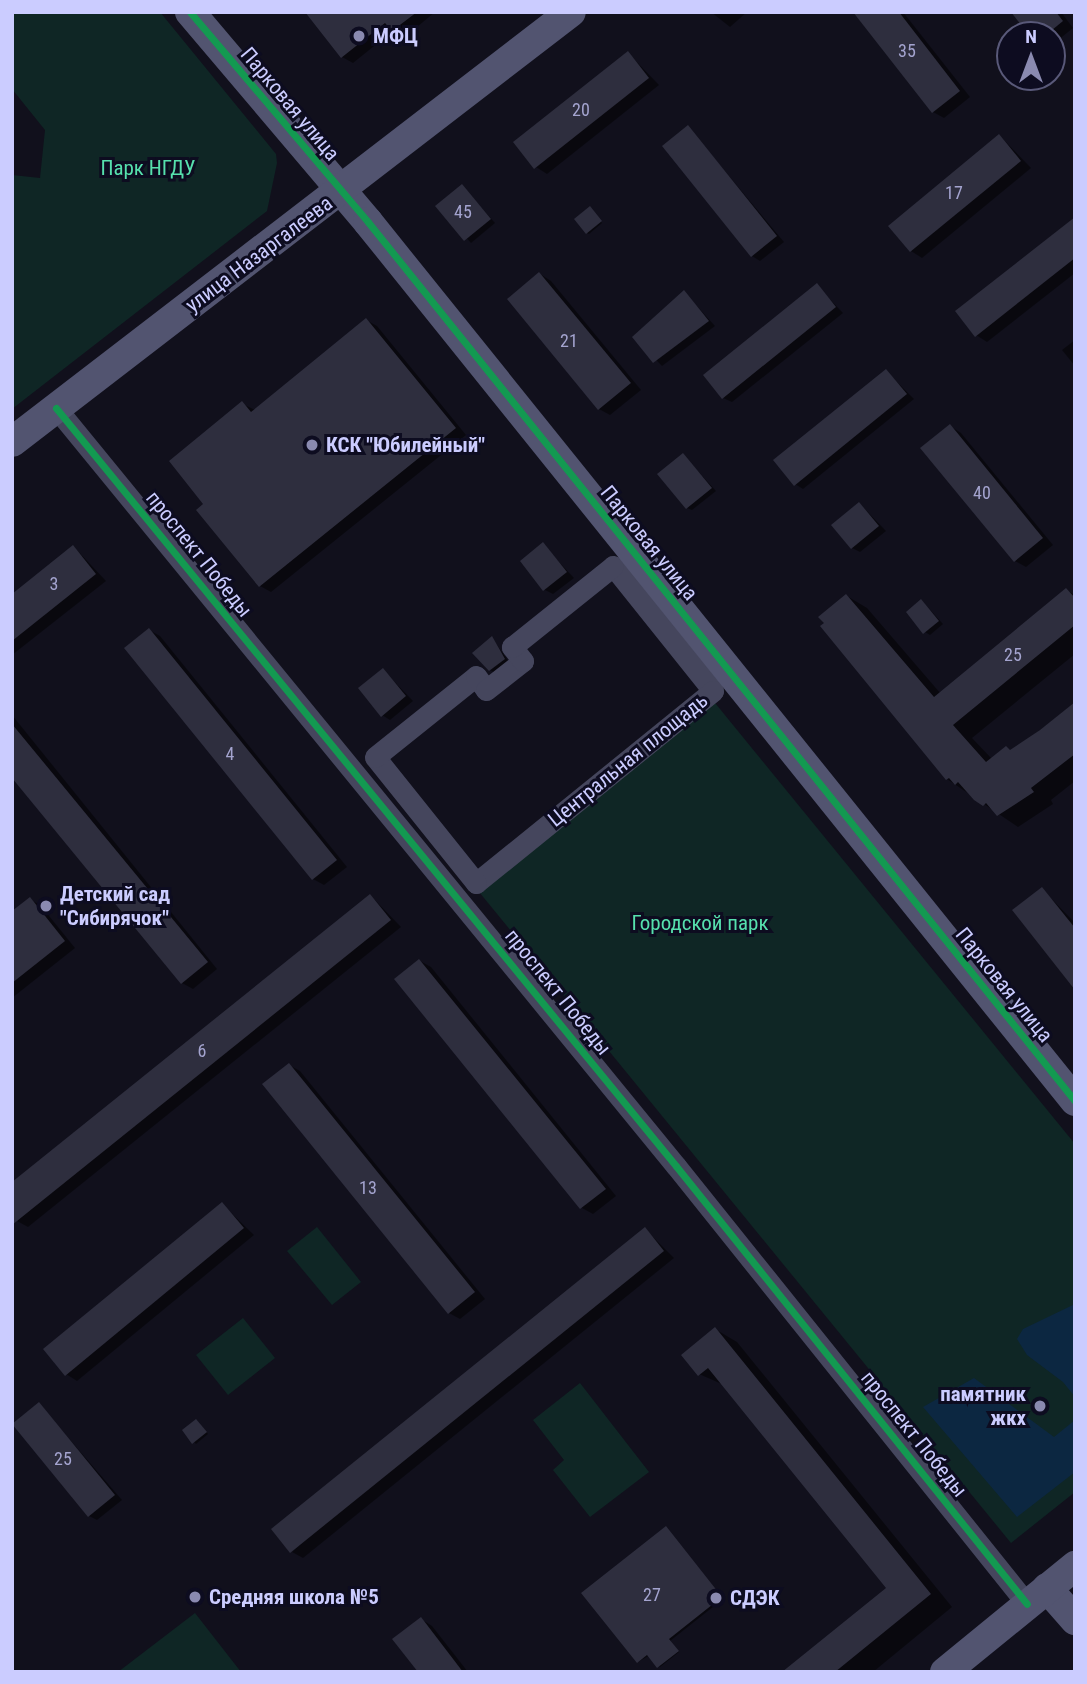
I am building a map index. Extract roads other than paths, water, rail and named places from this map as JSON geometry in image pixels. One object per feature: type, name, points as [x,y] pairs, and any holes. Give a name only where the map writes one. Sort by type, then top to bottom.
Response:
[{"type":"street","name":"Парковая улица","points":[[190,12],[341,192],[1075,1101]]},
{"type":"street","name":"улица Назаргалеева","points":[[12,442],[341,192],[571,12]]},
{"type":"street","name":"проспект Победы","points":[[56,408],[638,1118],[1037,1596]]},
{"type":"street","name":"Центральная площадь","points":[[613,566],[713,691],[476,883],[375,757],[476,677],[486,690],[523,661],[513,647],[613,566]]},
{"type":"street","points":[[945,1672],[1075,1566]]},
{"type":"street","points":[[1037,1596],[1075,1620]]},
{"type":"water","points":[[1075,1304],[1075,1397],[1063,1382],[1027,1355],[1017,1339],[1023,1329]]},
{"type":"water","points":[[974,1378],[1054,1437],[1075,1420],[1075,1472],[1017,1517],[923,1407]]},
{"type":"place","name":"МФЦ","points":[[359,36]]},
{"type":"place","name":"КСК \"Юбилейный\"","points":[[312,445]]},
{"type":"place","name":"Детский сад \"Сибирячок\"","points":[[46,906]]},
{"type":"place","name":"памятник жкх","points":[[1040,1406]]},
{"type":"place","name":"Средняя школа №5","points":[[195,1597]]},
{"type":"place","name":"СДЭК","points":[[716,1598]]},
{"type":"park label","name":"Парк НГДУ","points":[[148,168]]},
{"type":"park label","name":"Городской парк","points":[[700,923]]}]
